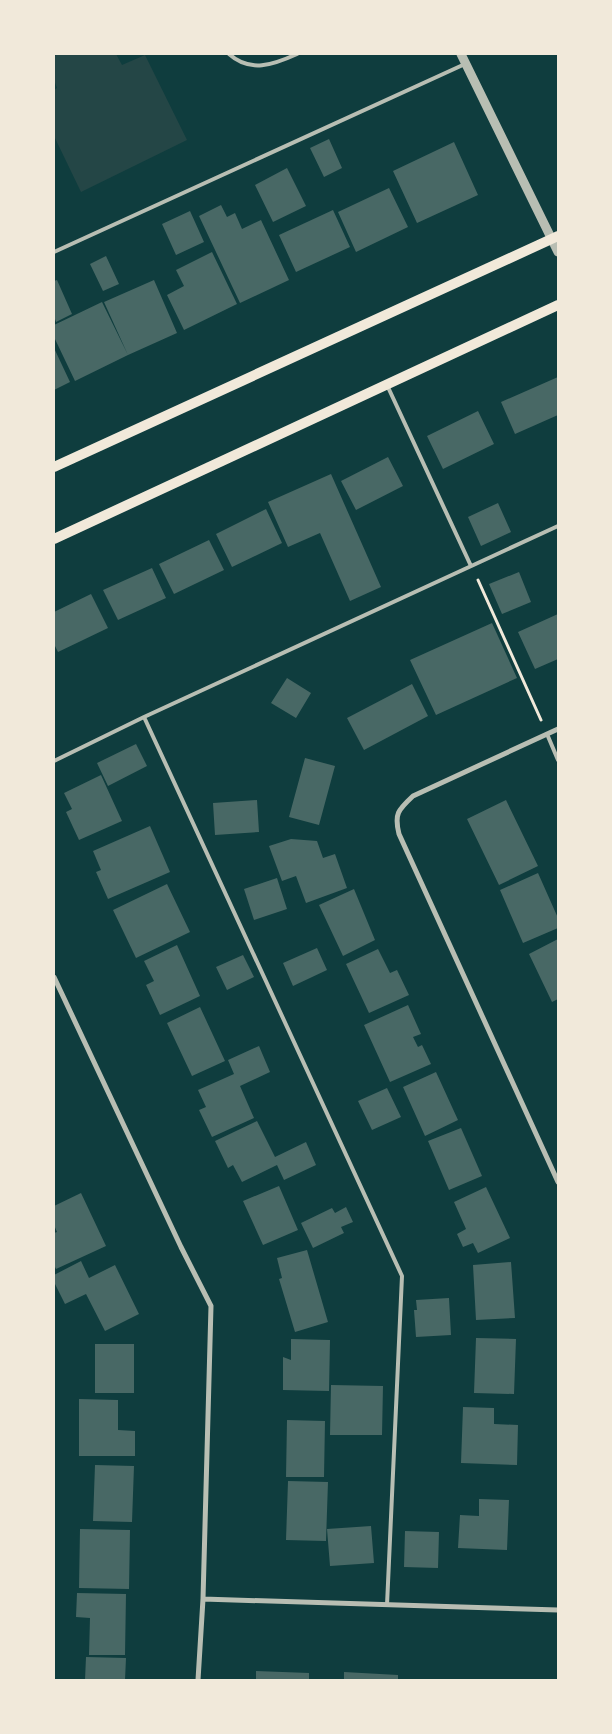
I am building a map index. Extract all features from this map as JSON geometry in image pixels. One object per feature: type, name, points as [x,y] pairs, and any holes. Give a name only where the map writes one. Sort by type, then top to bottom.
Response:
[{"type":"main road","points":[[54,467],[555,237]]},
{"type":"main road","points":[[54,539],[558,305]]},
{"type":"street","points":[[460,54],[555,237],[558,252]]},
{"type":"street","points":[[558,729],[413,796],[401,807],[396,821],[399,834],[558,1182]]},
{"type":"street","points":[[54,977],[181,1247],[211,1306],[203,1599],[198,1680]]},
{"type":"street","points":[[203,1599],[558,1610]]},
{"type":"lane","points":[[229,54],[244,65],[267,65],[297,54]]},
{"type":"lane","points":[[54,252],[465,64]]},
{"type":"lane","points":[[387,385],[472,566]]},
{"type":"lane","points":[[54,761],[144,717],[558,526]]},
{"type":"lane","points":[[144,717],[402,1276],[387,1605]]},
{"type":"lane","points":[[547,734],[558,760]]},
{"type":"path","points":[[472,566],[547,734]]},
{"type":"shaded area","points":[[58,54],[116,54],[122,65],[145,55],[187,140],[81,192],[54,136],[54,90],[57,88],[54,80],[54,56]]},
{"type":"building","points":[[329,139],[342,168],[324,177],[310,148]]},
{"type":"building","points":[[454,142],[478,195],[417,223],[393,171]]},
{"type":"building","points":[[287,168],[306,206],[273,222],[255,185]]},
{"type":"building","points":[[389,188],[408,227],[356,252],[338,212]]},
{"type":"building","points":[[221,205],[227,217],[235,213],[242,229],[261,220],[289,280],[240,303],[199,216]]},
{"type":"building","points":[[333,210],[350,247],[296,272],[279,235]]},
{"type":"building","points":[[190,211],[204,242],[176,255],[162,224]]},
{"type":"building","points":[[212,252],[237,304],[184,330],[167,295],[184,286],[176,270]]},
{"type":"building","points":[[106,256],[119,284],[103,291],[90,264]]},
{"type":"building","points":[[57,280],[72,314],[56,322],[54,316],[54,281]]},
{"type":"building","points":[[154,280],[177,333],[128,355],[104,302]]},
{"type":"building","points":[[102,302],[128,355],[75,381],[54,337],[54,325]]},
{"type":"building","points":[[54,348],[70,382],[54,390]]},
{"type":"building","points":[[558,377],[558,415],[515,434],[501,402]]},
{"type":"building","points":[[478,411],[494,444],[443,469],[427,436]]},
{"type":"building","points":[[388,457],[403,486],[356,510],[341,481]]},
{"type":"building","points":[[331,474],[381,587],[350,601],[320,533],[288,547],[268,502]]},
{"type":"building","points":[[498,503],[511,532],[481,546],[468,517]]},
{"type":"building","points":[[266,509],[282,543],[232,567],[216,534]]},
{"type":"building","points":[[209,540],[224,570],[174,594],[159,564]]},
{"type":"building","points":[[152,568],[166,598],[118,620],[103,590]]},
{"type":"building","points":[[519,572],[531,602],[502,614],[489,584]]},
{"type":"building","points":[[91,594],[108,628],[58,652],[54,644],[54,612]]},
{"type":"building","points":[[558,614],[558,659],[535,669],[518,632]]},
{"type":"building","points":[[492,623],[517,678],[436,715],[410,660]]},
{"type":"building","points":[[287,678],[311,693],[296,718],[271,703]]},
{"type":"building","points":[[412,684],[428,716],[364,750],[347,718]]},
{"type":"building","points":[[136,744],[147,766],[108,786],[97,763]]},
{"type":"building","points":[[305,758],[335,766],[319,825],[289,817]]},
{"type":"building","points":[[101,775],[122,821],[79,840],[66,812],[72,809],[64,793]]},
{"type":"building","points":[[257,800],[259,832],[215,835],[213,803]]},
{"type":"building","points":[[506,800],[538,866],[499,885],[467,819]]},
{"type":"building","points":[[150,826],[170,872],[108,899],[96,872],[101,870],[93,851]]},
{"type":"building","points":[[291,839],[317,841],[323,858],[335,854],[347,888],[306,903],[296,876],[282,881],[269,846]]},
{"type":"building","points":[[538,873],[558,918],[558,928],[523,943],[500,890]]},
{"type":"building","points":[[277,878],[287,909],[254,920],[244,889]]},
{"type":"building","points":[[167,884],[190,932],[136,958],[113,910]]},
{"type":"building","points":[[354,889],[375,940],[343,956],[319,905]]},
{"type":"building","points":[[558,939],[558,999],[552,1002],[529,954]]},
{"type":"building","points":[[177,945],[200,996],[160,1015],[146,985],[154,981],[144,961]]},
{"type":"building","points":[[317,948],[327,970],[293,986],[283,963]]},
{"type":"building","points":[[378,949],[390,973],[397,970],[409,995],[369,1013],[346,964]]},
{"type":"building","points":[[243,955],[254,977],[227,990],[216,967]]},
{"type":"building","points":[[408,1005],[421,1034],[413,1037],[418,1047],[422,1045],[431,1064],[390,1082],[364,1025]]},
{"type":"building","points":[[200,1007],[225,1061],[192,1076],[167,1023]]},
{"type":"building","points":[[259,1046],[270,1072],[240,1086],[254,1118],[212,1137],[199,1110],[206,1107],[198,1090],[234,1074],[228,1060]]},
{"type":"building","points":[[436,1072],[458,1120],[425,1136],[403,1087]]},
{"type":"building","points":[[387,1088],[401,1117],[372,1130],[358,1101]]},
{"type":"building","points":[[257,1121],[275,1157],[306,1142],[316,1165],[284,1180],[277,1165],[242,1182],[233,1165],[228,1168],[215,1141]]},
{"type":"building","points":[[461,1128],[482,1176],[449,1190],[428,1141]]},
{"type":"building","points":[[279,1186],[298,1230],[263,1245],[243,1201]]},
{"type":"building","points":[[486,1187],[510,1238],[478,1253],[473,1243],[463,1247],[457,1234],[466,1229],[454,1202]]},
{"type":"building","points":[[81,1193],[106,1246],[56,1269],[54,1265],[54,1233],[57,1232],[54,1225],[54,1206]]},
{"type":"building","points":[[346,1207],[353,1222],[341,1227],[344,1233],[313,1248],[301,1223],[332,1208],[335,1213]]},
{"type":"building","points":[[307,1250],[328,1322],[295,1332],[279,1279],[282,1278],[277,1258]]},
{"type":"building","points":[[81,1261],[89,1278],[115,1265],[139,1314],[105,1331],[86,1294],[65,1304],[54,1282],[54,1275]]},
{"type":"building","points":[[511,1262],[515,1318],[476,1320],[473,1265]]},
{"type":"building","points":[[449,1298],[451,1335],[416,1337],[414,1310],[417,1310],[416,1300]]},
{"type":"building","points":[[476,1338],[516,1339],[514,1394],[474,1393]]},
{"type":"building","points":[[291,1339],[330,1340],[329,1391],[283,1390],[283,1357],[291,1360]]},
{"type":"building","points":[[95,1344],[134,1344],[134,1393],[95,1393]]},
{"type":"building","points":[[331,1385],[383,1386],[382,1435],[330,1435]]},
{"type":"building","points":[[79,1399],[118,1400],[118,1430],[135,1431],[135,1456],[79,1456]]},
{"type":"building","points":[[463,1407],[494,1408],[494,1424],[518,1425],[517,1465],[461,1463]]},
{"type":"building","points":[[287,1420],[325,1421],[324,1477],[286,1477]]},
{"type":"building","points":[[95,1465],[134,1466],[132,1522],[93,1521]]},
{"type":"building","points":[[288,1481],[328,1482],[326,1541],[286,1540]]},
{"type":"building","points":[[479,1499],[509,1500],[507,1550],[458,1548],[460,1515],[479,1516]]},
{"type":"building","points":[[371,1526],[374,1563],[330,1566],[327,1529]]},
{"type":"building","points":[[80,1529],[130,1530],[129,1589],[79,1588]]},
{"type":"building","points":[[405,1531],[439,1532],[438,1568],[404,1567]]},
{"type":"building","points":[[77,1593],[126,1594],[125,1655],[89,1655],[90,1618],[76,1617]]},
{"type":"building","points":[[86,1657],[126,1658],[125,1680],[85,1680]]},
{"type":"building","points":[[256,1671],[309,1673],[309,1680],[256,1680]]},
{"type":"building","points":[[344,1672],[398,1675],[398,1680],[344,1680]]}]
